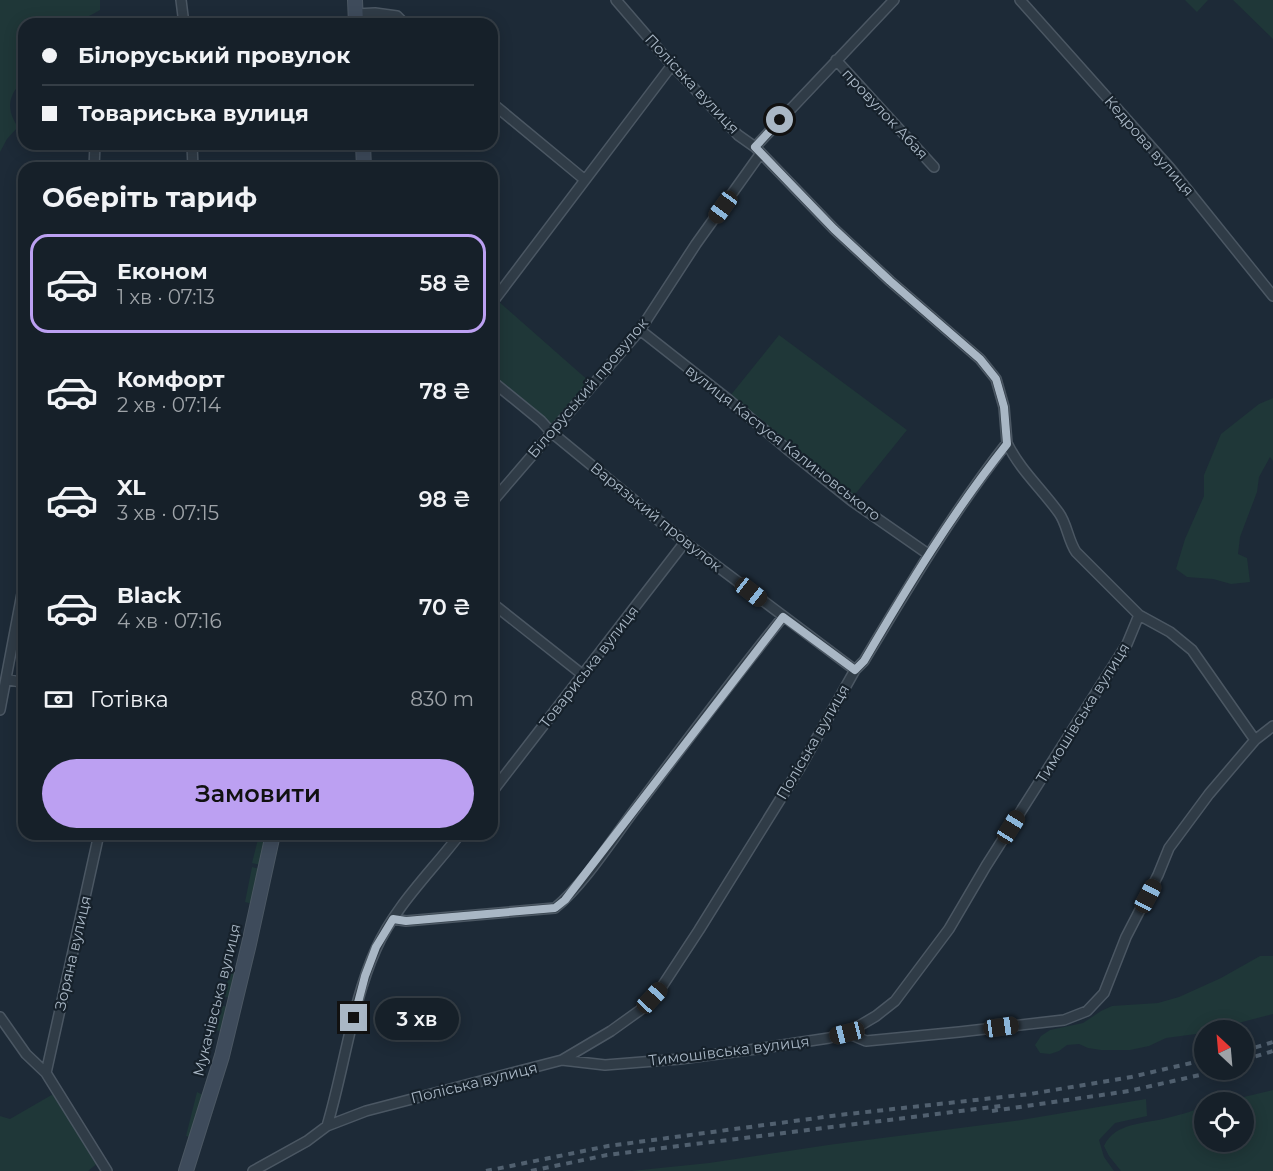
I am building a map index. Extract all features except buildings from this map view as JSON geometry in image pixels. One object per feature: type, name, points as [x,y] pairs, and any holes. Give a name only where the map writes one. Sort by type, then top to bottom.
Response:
[{"type":"street","points":[[181,0],[183,18]]},
{"type":"street","name":"Поліська вулиця","points":[[253,1171],[307,1141],[327,1126],[429,1094],[562,1060],[611,1031],[643,1008],[661,988],[790,784],[855,670],[864,661],[928,554],[982,475],[1007,444],[1004,407],[996,379],[980,359],[890,281],[834,229],[758,150],[738,135],[672,65],[616,0]]},
{"type":"street","name":"Білоруський провулок","points":[[498,495],[640,330],[758,150],[836,60],[894,0]]},
{"type":"street","name":"Кедрова вулиця","points":[[1020,0],[1170,168],[1273,296]]},
{"type":"street","points":[[355,13],[375,13],[399,18]]},
{"type":"street","name":"провулок Абая","points":[[836,60],[934,167]]},
{"type":"street","points":[[498,295],[672,65]]},
{"type":"street","points":[[498,108],[585,180]]},
{"type":"street","name":"вулиця Кастуся Калиновського","points":[[640,330],[729,399],[852,501],[928,554]]},
{"type":"street","name":"Варязький провулок","points":[[498,386],[685,542],[855,670]]},
{"type":"street","points":[[1007,444],[1024,471],[1061,515],[1070,542],[1076,552],[1139,615],[1170,632],[1192,650],[1255,740]]},
{"type":"street","name":"Товариська вулиця","points":[[498,784],[685,542]]},
{"type":"street","points":[[498,608],[583,675]]},
{"type":"street","points":[[0,710],[18,615]]},
{"type":"street","name":"Тимошівська вулиця","points":[[562,1060],[605,1065],[680,1059],[829,1038],[847,1033],[876,1016],[895,1001],[949,929],[986,866],[1127,644],[1139,615]]},
{"type":"street","points":[[393,919],[406,921],[555,908],[565,900],[597,860],[753,653],[783,617]]},
{"type":"street","points":[[6,679],[18,682]]},
{"type":"street","points":[[847,1033],[866,1041],[1064,1020],[1087,1011],[1104,993],[1126,937],[1158,875],[1169,848],[1255,740],[1273,726]]},
{"type":"street","name":"Зоряна вулиця","points":[[46,1073],[98,840]]},
{"type":"street","name":"Мукачівська вулиця","points":[[185,1168],[222,1056],[272,840]]},
{"type":"street","points":[[327,1126],[365,976],[376,947],[393,919],[455,840]]},
{"type":"street","points":[[0,1017],[26,1054],[46,1073],[107,1171]]},
{"type":"green space","points":[[0,0],[100,0],[100,10],[83,18],[18,18],[18,86],[12,96],[10,106],[18,127],[7,139],[0,152]]},
{"type":"green space","points":[[1185,0],[1208,0],[1197,12]]},
{"type":"green space","points":[[1233,0],[1273,0],[1273,39]]},
{"type":"green space","points":[[498,301],[590,382],[552,423],[547,423],[498,382]]},
{"type":"green space","points":[[779,335],[907,430],[852,498],[730,396]]},
{"type":"green space","points":[[1273,398],[1273,461],[1270,457],[1259,477],[1257,492],[1240,537],[1238,554],[1247,558],[1250,582],[1231,584],[1213,579],[1187,577],[1176,569],[1185,539],[1204,496],[1204,475],[1221,434],[1259,404]]},
{"type":"green space","points":[[258,840],[266,841],[261,865],[252,863]]},
{"type":"green space","points":[[252,867],[260,869],[253,904],[245,902]]},
{"type":"green space","points":[[1260,956],[1273,956],[1273,1014],[1250,1020],[1194,1020],[1194,1034],[1166,1038],[1149,1046],[1130,1050],[1101,1050],[1079,1044],[1067,1045],[1050,1054],[1040,1053],[1035,1045],[1041,1036],[1050,1030],[1083,1023],[1112,1006],[1158,1003],[1179,997],[1221,978]]},
{"type":"green space","points":[[230,971],[236,973],[229,998],[224,996]]},
{"type":"green space","points":[[221,1005],[227,1007],[221,1031],[215,1030]]},
{"type":"green space","points":[[1273,1090],[1273,1171],[1121,1171],[1104,1146],[1115,1132],[1123,1128],[1194,1110],[1194,1152],[1254,1152],[1254,1095]]},
{"type":"green space","points":[[197,1092],[203,1095],[190,1137],[186,1136]]},
{"type":"green space","points":[[55,1093],[99,1162],[88,1171],[0,1171],[0,1116],[10,1119]]},
{"type":"green space","points":[[1146,1099],[1147,1116],[1115,1123],[1099,1140],[1104,1157],[1114,1171],[631,1171],[709,1163],[1021,1120]]},
{"type":"railway","points":[[1254,1048],[1273,1042]]},
{"type":"railway","points":[[1254,1057],[1273,1051]]},
{"type":"railway","points":[[486,1171],[608,1146],[839,1115],[1030,1094],[1131,1077],[1194,1062]]},
{"type":"railway","points":[[992,1111],[1129,1091],[1194,1076]]},
{"type":"railway","points":[[531,1171],[607,1155],[1001,1106]]},
{"type":"route","points":[[354,1018],[365,976],[376,947],[393,919],[406,921],[555,908],[565,900],[783,617],[855,670],[864,661],[928,554],[982,475],[1007,444],[1004,407],[996,379],[980,359],[834,229],[755,147],[780,120]]}]
